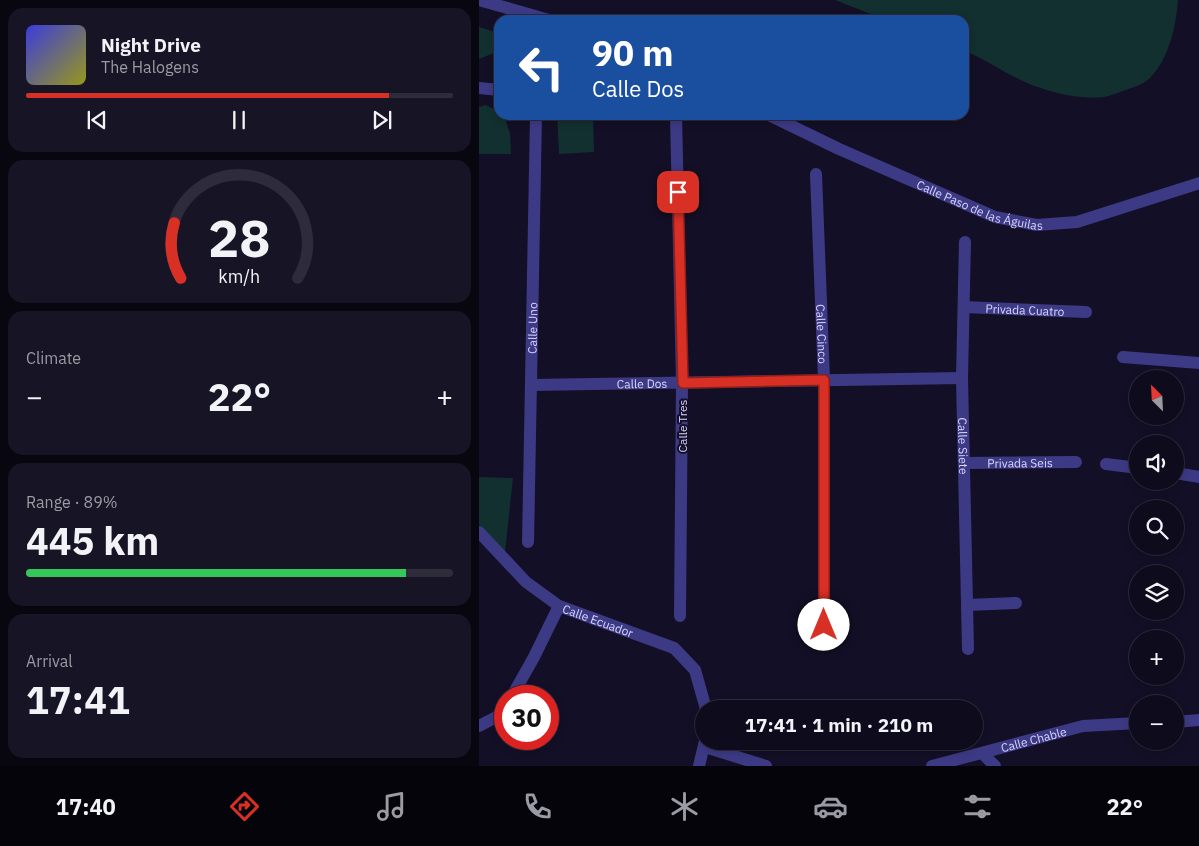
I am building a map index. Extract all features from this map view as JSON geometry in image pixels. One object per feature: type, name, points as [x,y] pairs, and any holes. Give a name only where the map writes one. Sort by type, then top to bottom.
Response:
[{"type":"street","points":[[479,0],[529,15]]},
{"type":"street","points":[[479,88],[494,90]]},
{"type":"street","name":"Calle Uno","points":[[528,542],[536,120]]},
{"type":"street","name":"Calle Tres","points":[[676,120],[683,383],[680,616]]},
{"type":"street","name":"Calle Paso de las Águilas","points":[[779,120],[839,149],[995,217],[1037,225],[1077,222],[1199,183]]},
{"type":"street","name":"Calle Cinco","points":[[816,174],[824,380],[824,644]]},
{"type":"street","name":"Calle Siete","points":[[965,242],[962,378],[968,649]]},
{"type":"street","name":"Privada Cuatro","points":[[964,307],[1086,312]]},
{"type":"street","points":[[1123,357],[1199,363]]},
{"type":"street","name":"Calle Dos","points":[[531,385],[962,378]]},
{"type":"street","name":"Privada Seis","points":[[964,463],[1076,462]]},
{"type":"street","points":[[1106,464],[1129,467]]},
{"type":"street","points":[[1184,474],[1199,477]]},
{"type":"street","name":"Calle Ecuador","points":[[479,532],[526,582],[559,606],[675,648],[695,670],[703,700]]},
{"type":"street","points":[[967,605],[1016,603]]},
{"type":"street","points":[[518,685],[534,658],[559,606]]},
{"type":"street","points":[[479,726],[494,718]]},
{"type":"street","points":[[1184,721],[1199,720]]},
{"type":"street","name":"Calle Chable","points":[[932,766],[1083,726],[1129,723]]},
{"type":"street","points":[[699,766],[703,750]]},
{"type":"street","points":[[722,750],[766,766]]},
{"type":"street","points":[[982,753],[995,766]]},
{"type":"green space","points":[[835,0],[1178,0],[1167,52],[1157,70],[1150,78],[1139,85],[1112,95],[1094,98],[1054,92],[1034,86],[969,53],[969,15],[873,15]]},
{"type":"green space","points":[[479,27],[494,32],[494,53],[479,59]]},
{"type":"green space","points":[[486,105],[494,109],[494,120],[506,120],[510,134],[511,154],[479,154],[479,107]]},
{"type":"green space","points":[[557,120],[593,120],[594,152],[559,154]]},
{"type":"green space","points":[[479,477],[513,478],[505,552],[479,525]]},
{"type":"route","points":[[678,192],[683,383],[824,380],[824,625]]}]
